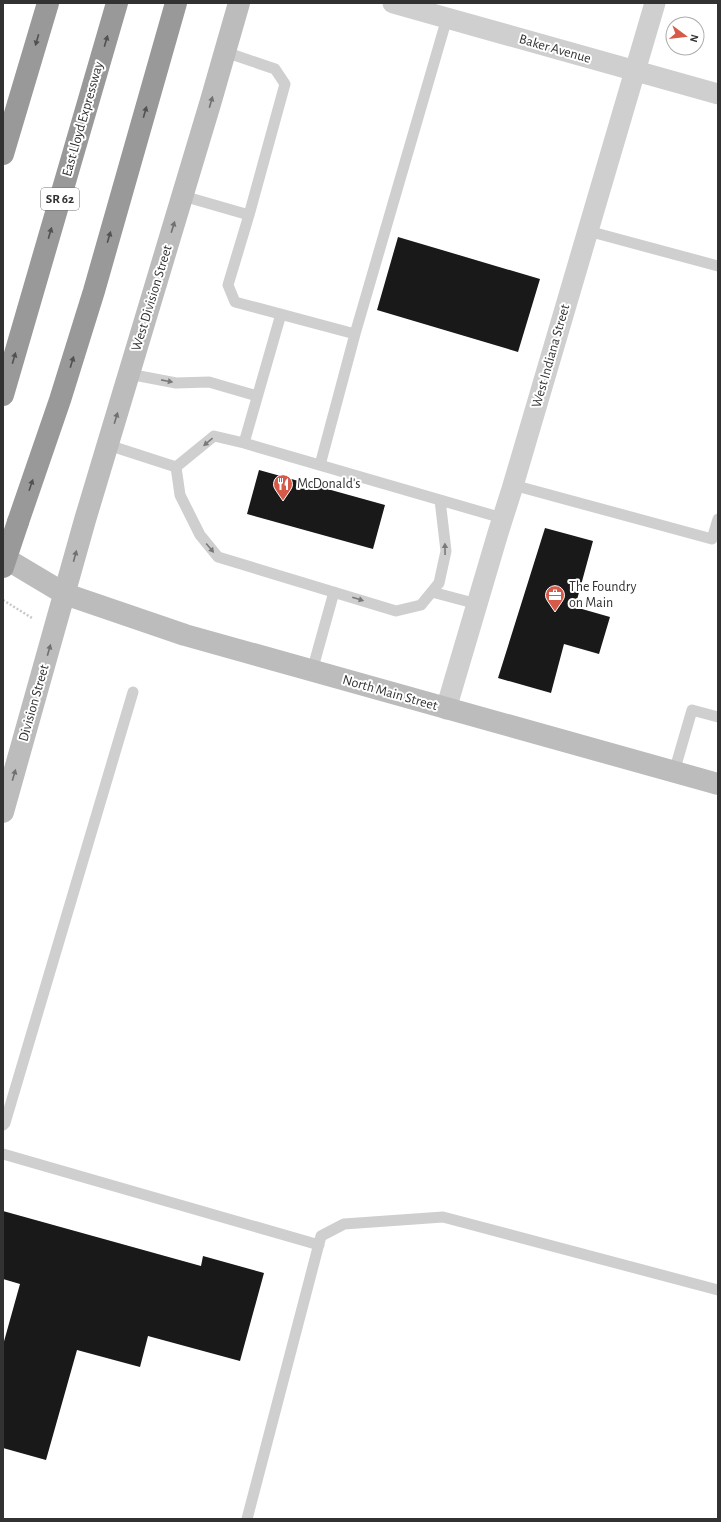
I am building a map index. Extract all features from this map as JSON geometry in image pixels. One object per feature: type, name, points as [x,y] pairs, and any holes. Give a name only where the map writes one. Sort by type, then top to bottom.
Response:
[{"type":"highway","points":[[3,154],[48,3]]},
{"type":"highway","name":"East Lloyd Expressway","points":[[3,395],[117,3]]},
{"type":"highway","points":[[3,567],[60,400],[94,291],[176,3]]},
{"type":"main road","name":"West Division Street","points":[[65,594],[85,520],[239,3]]},
{"type":"main road","name":"North Main Street","points":[[3,557],[65,594],[185,634],[446,709],[718,784]]},
{"type":"main road","name":"Division Street","points":[[3,812],[65,594]]},
{"type":"street","name":"Baker Avenue","points":[[393,3],[718,94]]},
{"type":"street","name":"West Indiana Street","points":[[446,709],[654,3]]},
{"type":"lane","points":[[320,466],[355,334],[447,18]]},
{"type":"lane","points":[[225,52],[275,69],[285,84],[228,285],[235,302],[355,334]]},
{"type":"lane","points":[[182,196],[249,215]]},
{"type":"lane","points":[[588,231],[718,266]]},
{"type":"lane","points":[[244,443],[281,314]]},
{"type":"lane","points":[[129,374],[176,383],[210,382],[258,396]]},
{"type":"lane","points":[[176,467],[214,436],[244,443],[502,518]]},
{"type":"lane","points":[[108,445],[176,467]]},
{"type":"lane","points":[[176,467],[180,495],[200,536],[218,557],[396,611],[421,605],[439,583],[446,551],[440,500]]},
{"type":"lane","points":[[513,485],[712,539],[718,519]]},
{"type":"lane","points":[[312,671],[334,592]]},
{"type":"lane","points":[[432,592],[477,604]]},
{"type":"lane","points":[[3,1125],[8,1116],[133,692]]},
{"type":"lane","points":[[674,772],[692,710],[718,717]]},
{"type":"lane","points":[[3,1154],[319,1245]]},
{"type":"lane","points":[[247,1519],[321,1236],[344,1224],[443,1217],[718,1290]]},
{"type":"building","points":[[398,237],[540,279],[518,352],[377,310]]},
{"type":"building","points":[[259,470],[385,505],[373,549],[247,514]]},
{"type":"building","name":"The Foundry on Main","points":[[545,528],[593,541],[575,607],[610,617],[599,654],[564,644],[551,693],[498,678]]},
{"type":"building","points":[[3,1211],[201,1266],[203,1256],[264,1273],[240,1361],[148,1336],[140,1367],[77,1350],[46,1460],[3,1448],[3,1345],[20,1284],[3,1279]]},
{"type":"place","name":"McDonald's","points":[[283,501]]},
{"type":"place","name":"The Foundry on Main","points":[[555,612]]}]
